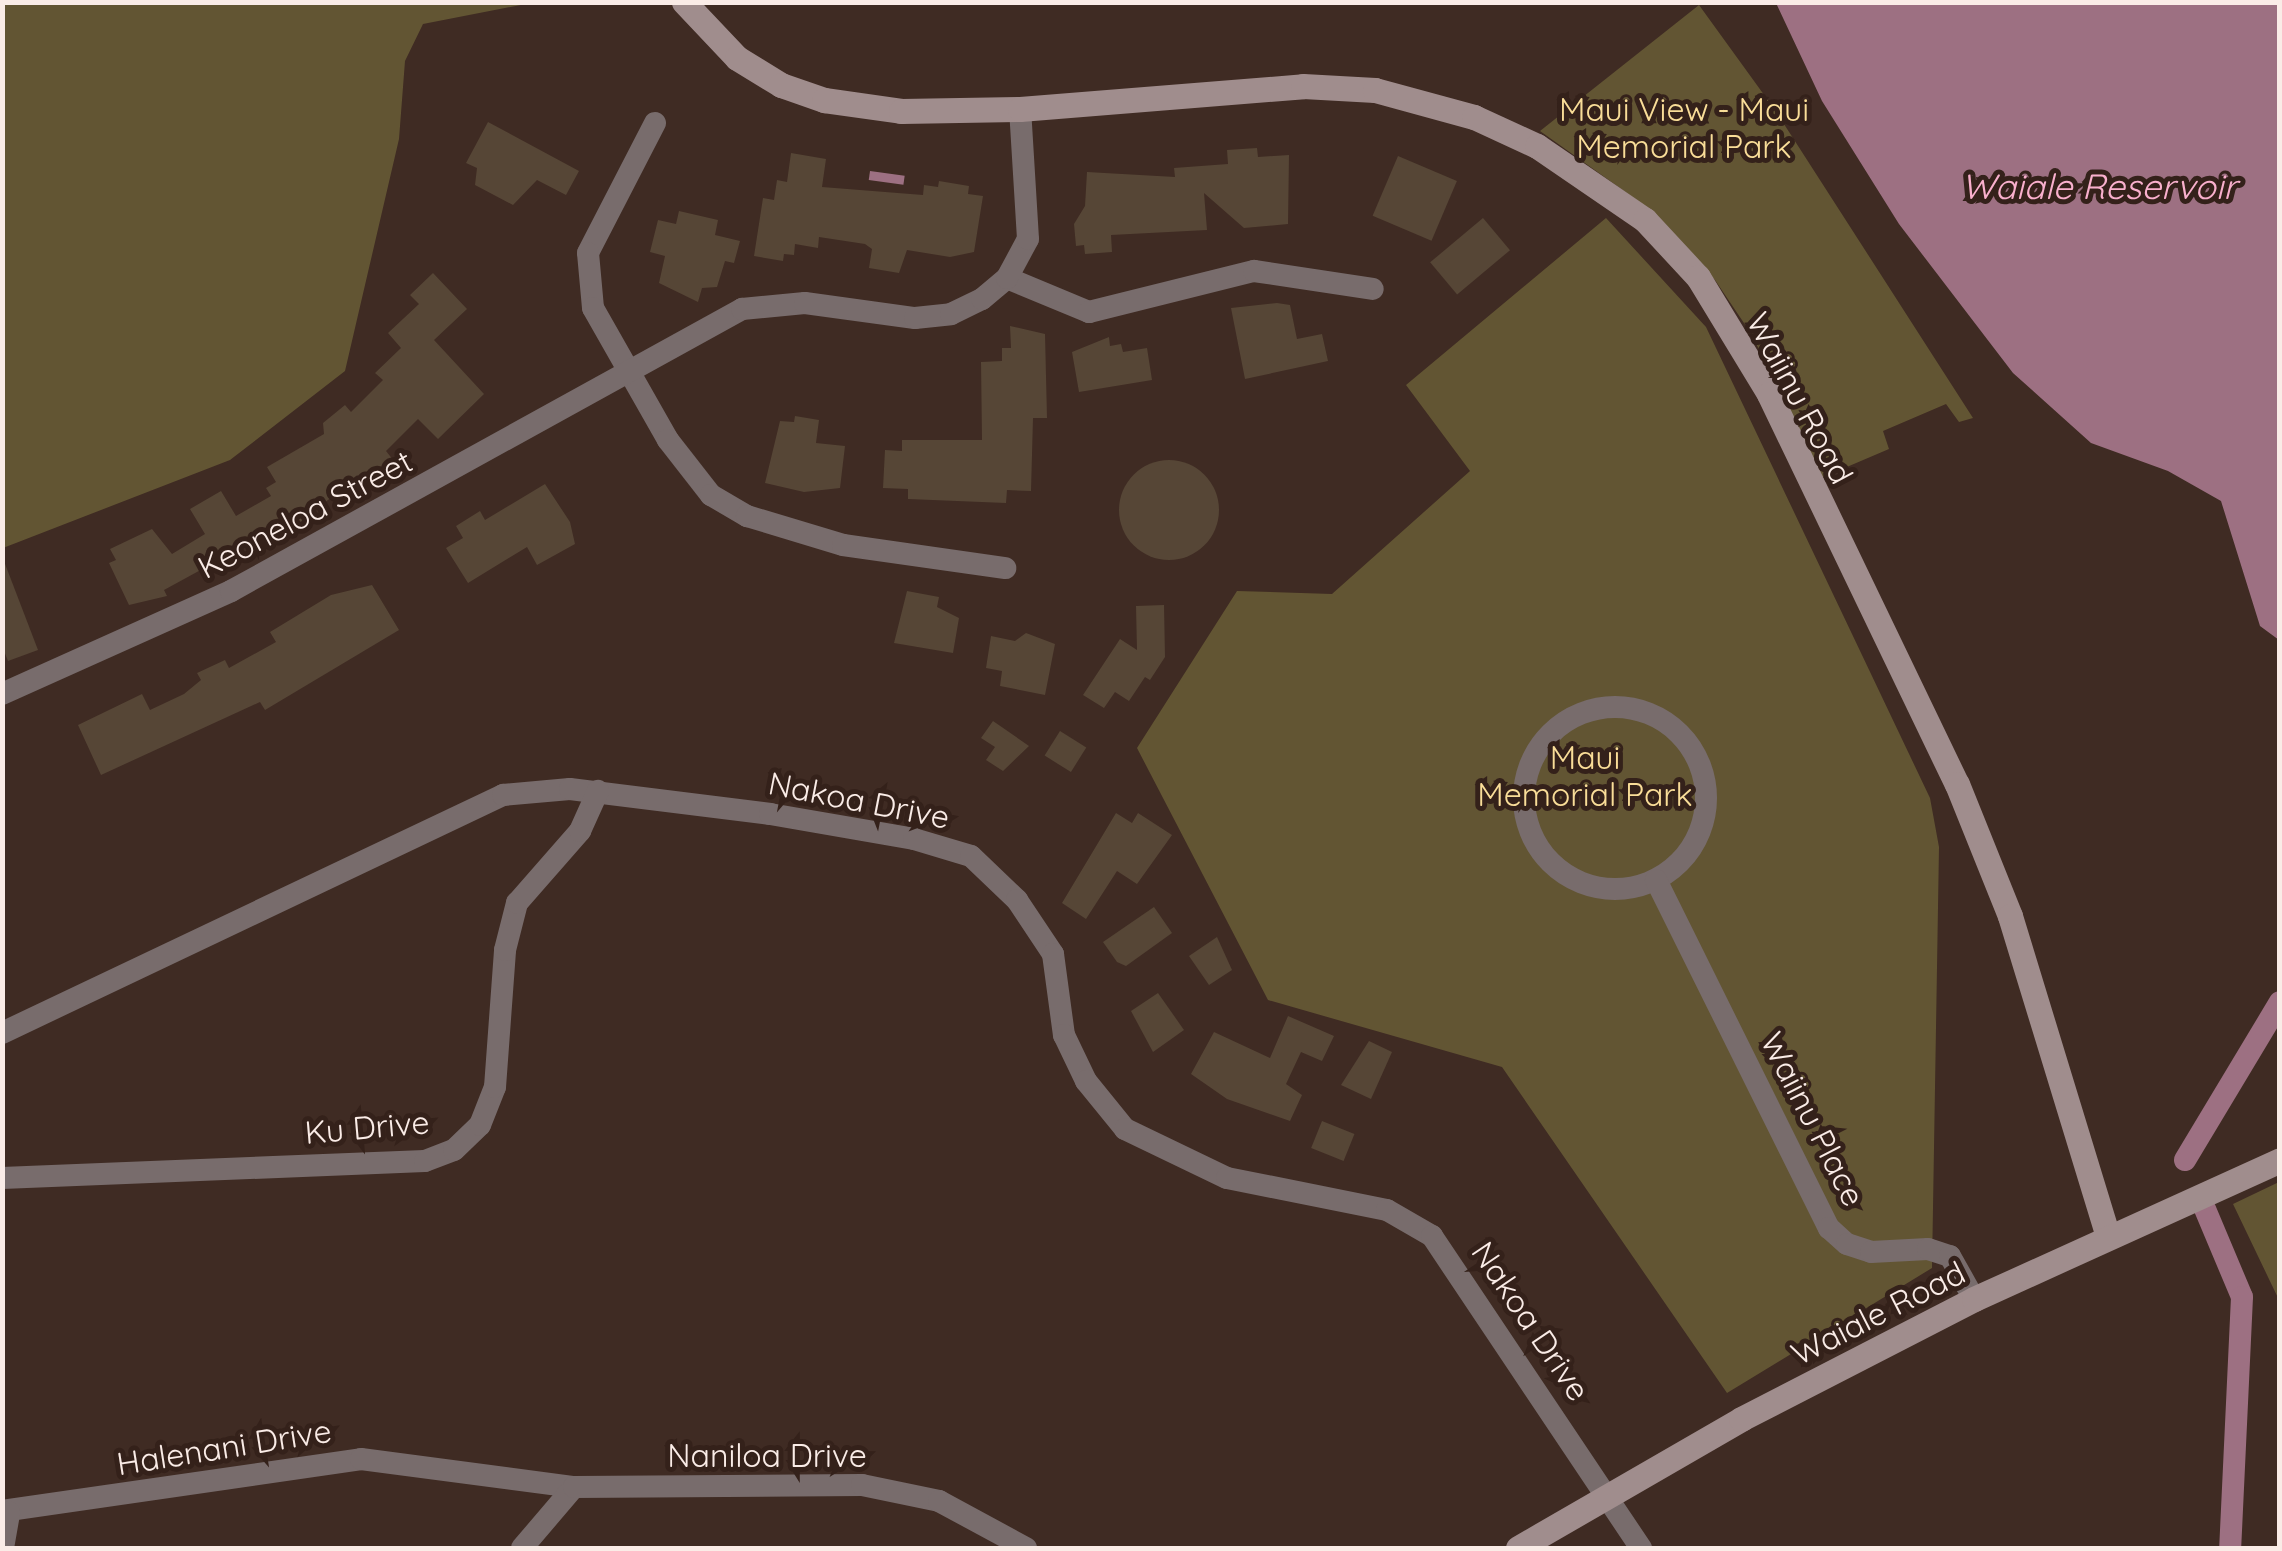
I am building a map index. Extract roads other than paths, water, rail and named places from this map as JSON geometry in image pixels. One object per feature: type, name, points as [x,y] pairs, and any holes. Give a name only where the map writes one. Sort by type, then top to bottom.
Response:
[{"type":"street","name":"Waiinu Road","points":[[684,2],[737,58],[781,85],[824,100],[901,111],[1020,109],[1304,86],[1376,90],[1474,117],[1536,146],[1645,220],[1698,278],[1769,394],[1956,784],[2010,916],[2108,1236]]},
{"type":"street","points":[[1020,109],[1028,239],[1007,278],[1089,312],[1254,271],[1373,289]]},
{"type":"street","points":[[655,123],[588,254],[593,308],[626,369],[711,495],[747,516],[843,546],[1005,568]]},
{"type":"street","name":"Keoneloa Street","points":[[2,694],[231,591],[414,494],[626,369],[742,309],[804,303],[934,316],[982,298],[1007,278]]},
{"type":"street","points":[[1608,706],[1643,711],[1674,729],[1696,757],[1706,792],[1702,827],[1684,858],[1656,880],[1622,890],[1586,886],[1555,868],[1533,840],[1524,805],[1528,769],[1545,738],[1573,716],[1608,706]]},
{"type":"street","name":"Nakoa Drive","points":[[2,1033],[503,794],[598,791],[914,838],[971,856],[1017,900],[1053,954],[1064,1035],[1086,1080],[1125,1129],[1178,1160],[1227,1178],[1387,1210],[1432,1236],[1641,1548]]},
{"type":"street","name":"Ku Drive","points":[[2,1178],[425,1161],[454,1150],[480,1125],[494,1086],[505,950],[517,903],[580,831],[598,791]]},
{"type":"street","name":"Waiinu Place","points":[[1656,880],[1829,1228],[1871,1252],[1928,1248],[1950,1256],[1974,1299]]},
{"type":"street","name":"Waiale Road","points":[[1518,1548],[1974,1299],[2280,1160]]},
{"type":"street","name":"Halenani Drive","points":[[6,1512],[361,1459],[574,1488]]},
{"type":"street","name":"Naniloa Drive","points":[[574,1488],[862,1486],[939,1501],[1026,1548]]},
{"type":"street","points":[[522,1548],[574,1488]]},
{"type":"street","points":[[3,1548],[6,1512]]},
{"type":"water","name":"Waiale Reservoir","points":[[1776,3],[2279,3],[2279,640],[2260,626],[2221,501],[2168,471],[2091,443],[2013,373],[1899,224],[1822,101]]},
{"type":"water","points":[[870,171],[905,176],[903,185],[869,180]]},
{"type":"waterway","points":[[2185,1160],[2280,1002]]},
{"type":"waterway","points":[[2205,1209],[2242,1297],[2230,1548]]},
{"type":"park label","name":"Maui View - Maui Memorial Park","points":[[1684,128]]},
{"type":"park label","name":"Maui Memorial Park","points":[[1585,776]]}]
